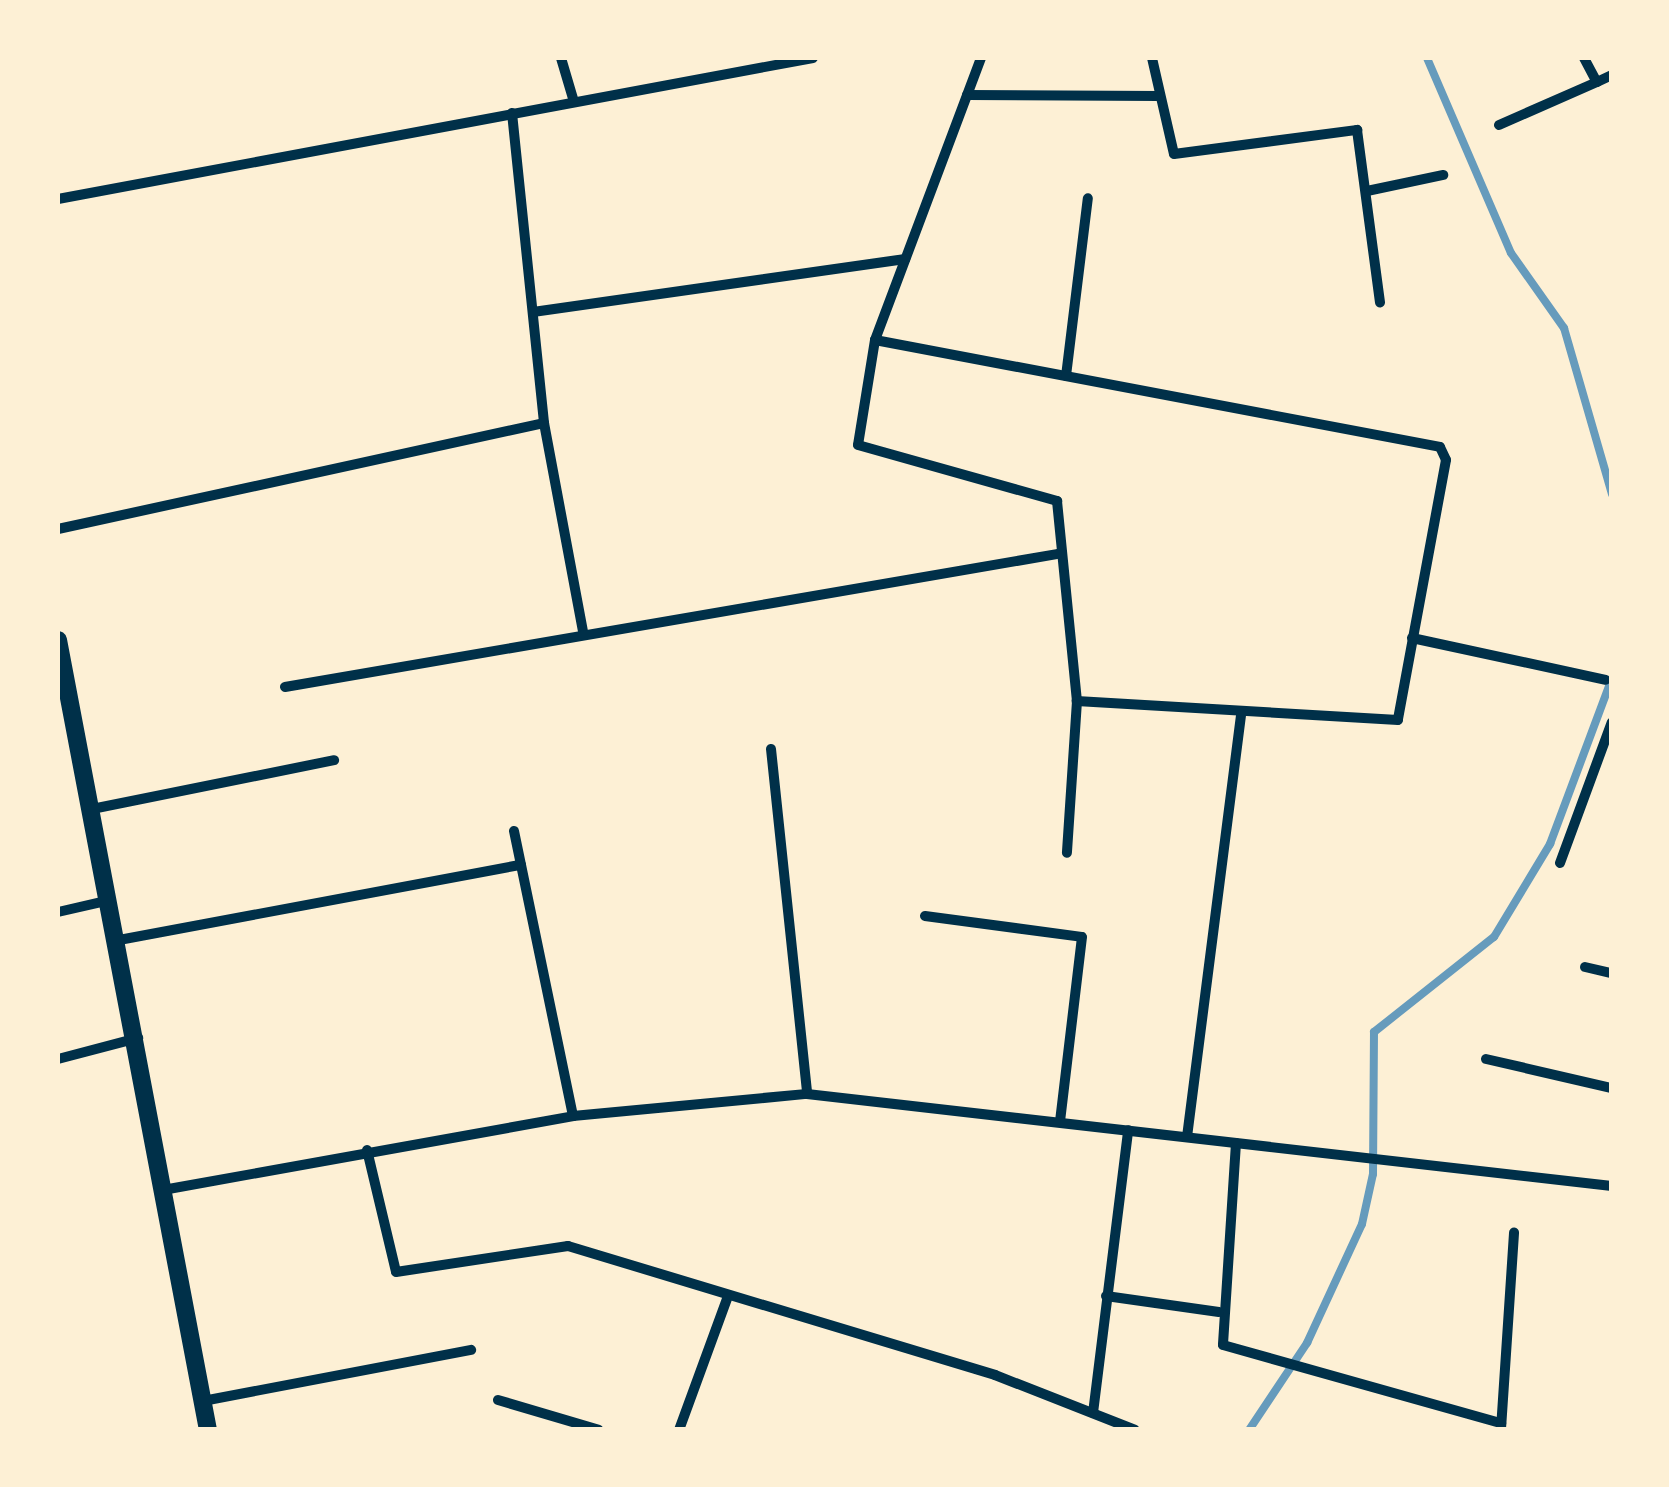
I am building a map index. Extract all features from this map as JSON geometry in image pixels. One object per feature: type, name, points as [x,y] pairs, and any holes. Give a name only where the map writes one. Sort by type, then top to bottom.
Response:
[{"type":"street","points":[[560,58],[574,102]]},
{"type":"street","points":[[58,199],[813,58]]},
{"type":"street","points":[[981,58],[875,340],[858,445],[1053,492],[1077,700],[1066,852]]},
{"type":"street","points":[[1152,58],[1169,149],[1182,156],[1357,130],[1380,302]]},
{"type":"street","points":[[1584,58],[1598,82]]},
{"type":"street","points":[[1499,125],[1612,75]]},
{"type":"street","points":[[967,95],[1159,96]]},
{"type":"street","points":[[512,113],[544,423],[582,631]]},
{"type":"street","points":[[1367,192],[1442,175]]},
{"type":"street","points":[[1066,376],[1088,198]]},
{"type":"street","points":[[532,312],[905,259]]},
{"type":"street","points":[[875,340],[1440,448],[1446,460],[1392,724],[1077,700]]},
{"type":"street","points":[[58,530],[544,423]]},
{"type":"street","points":[[285,687],[582,631],[1058,554]]},
{"type":"street","points":[[1412,638],[1606,680]]},
{"type":"street","points":[[58,640],[139,1038],[208,1430]]},
{"type":"street","points":[[1187,1137],[1241,714]]},
{"type":"street","points":[[1560,863],[1612,722]]},
{"type":"street","points":[[771,749],[807,1094]]},
{"type":"street","points":[[92,809],[334,760]]},
{"type":"street","points":[[514,831],[573,1116]]},
{"type":"street","points":[[119,940],[521,865]]},
{"type":"street","points":[[58,912],[111,900]]},
{"type":"street","points":[[926,916],[1082,937],[1060,1122]]},
{"type":"street","points":[[1585,967],[1612,972]]},
{"type":"street","points":[[58,1059],[139,1038]]},
{"type":"street","points":[[1486,1059],[1612,1088]]},
{"type":"street","points":[[163,1190],[367,1150],[573,1116],[807,1094],[1612,1186]]},
{"type":"street","points":[[1093,1413],[1128,1130]]},
{"type":"street","points":[[1236,1143],[1220,1312],[1223,1345],[1272,1364],[1501,1426],[1514,1232]]},
{"type":"street","points":[[367,1150],[396,1272],[568,1246],[727,1299],[996,1374],[1135,1430]]},
{"type":"street","points":[[1106,1296],[1220,1312]]},
{"type":"street","points":[[679,1430],[727,1299]]},
{"type":"street","points":[[203,1401],[471,1350]]},
{"type":"street","points":[[498,1400],[599,1430]]},
{"type":"waterway","points":[[1427,58],[1511,253],[1564,328],[1612,494]]},
{"type":"waterway","points":[[1249,1430],[1307,1343],[1362,1224],[1373,1174],[1374,1032],[1494,937],[1550,844],[1612,678]]}]
